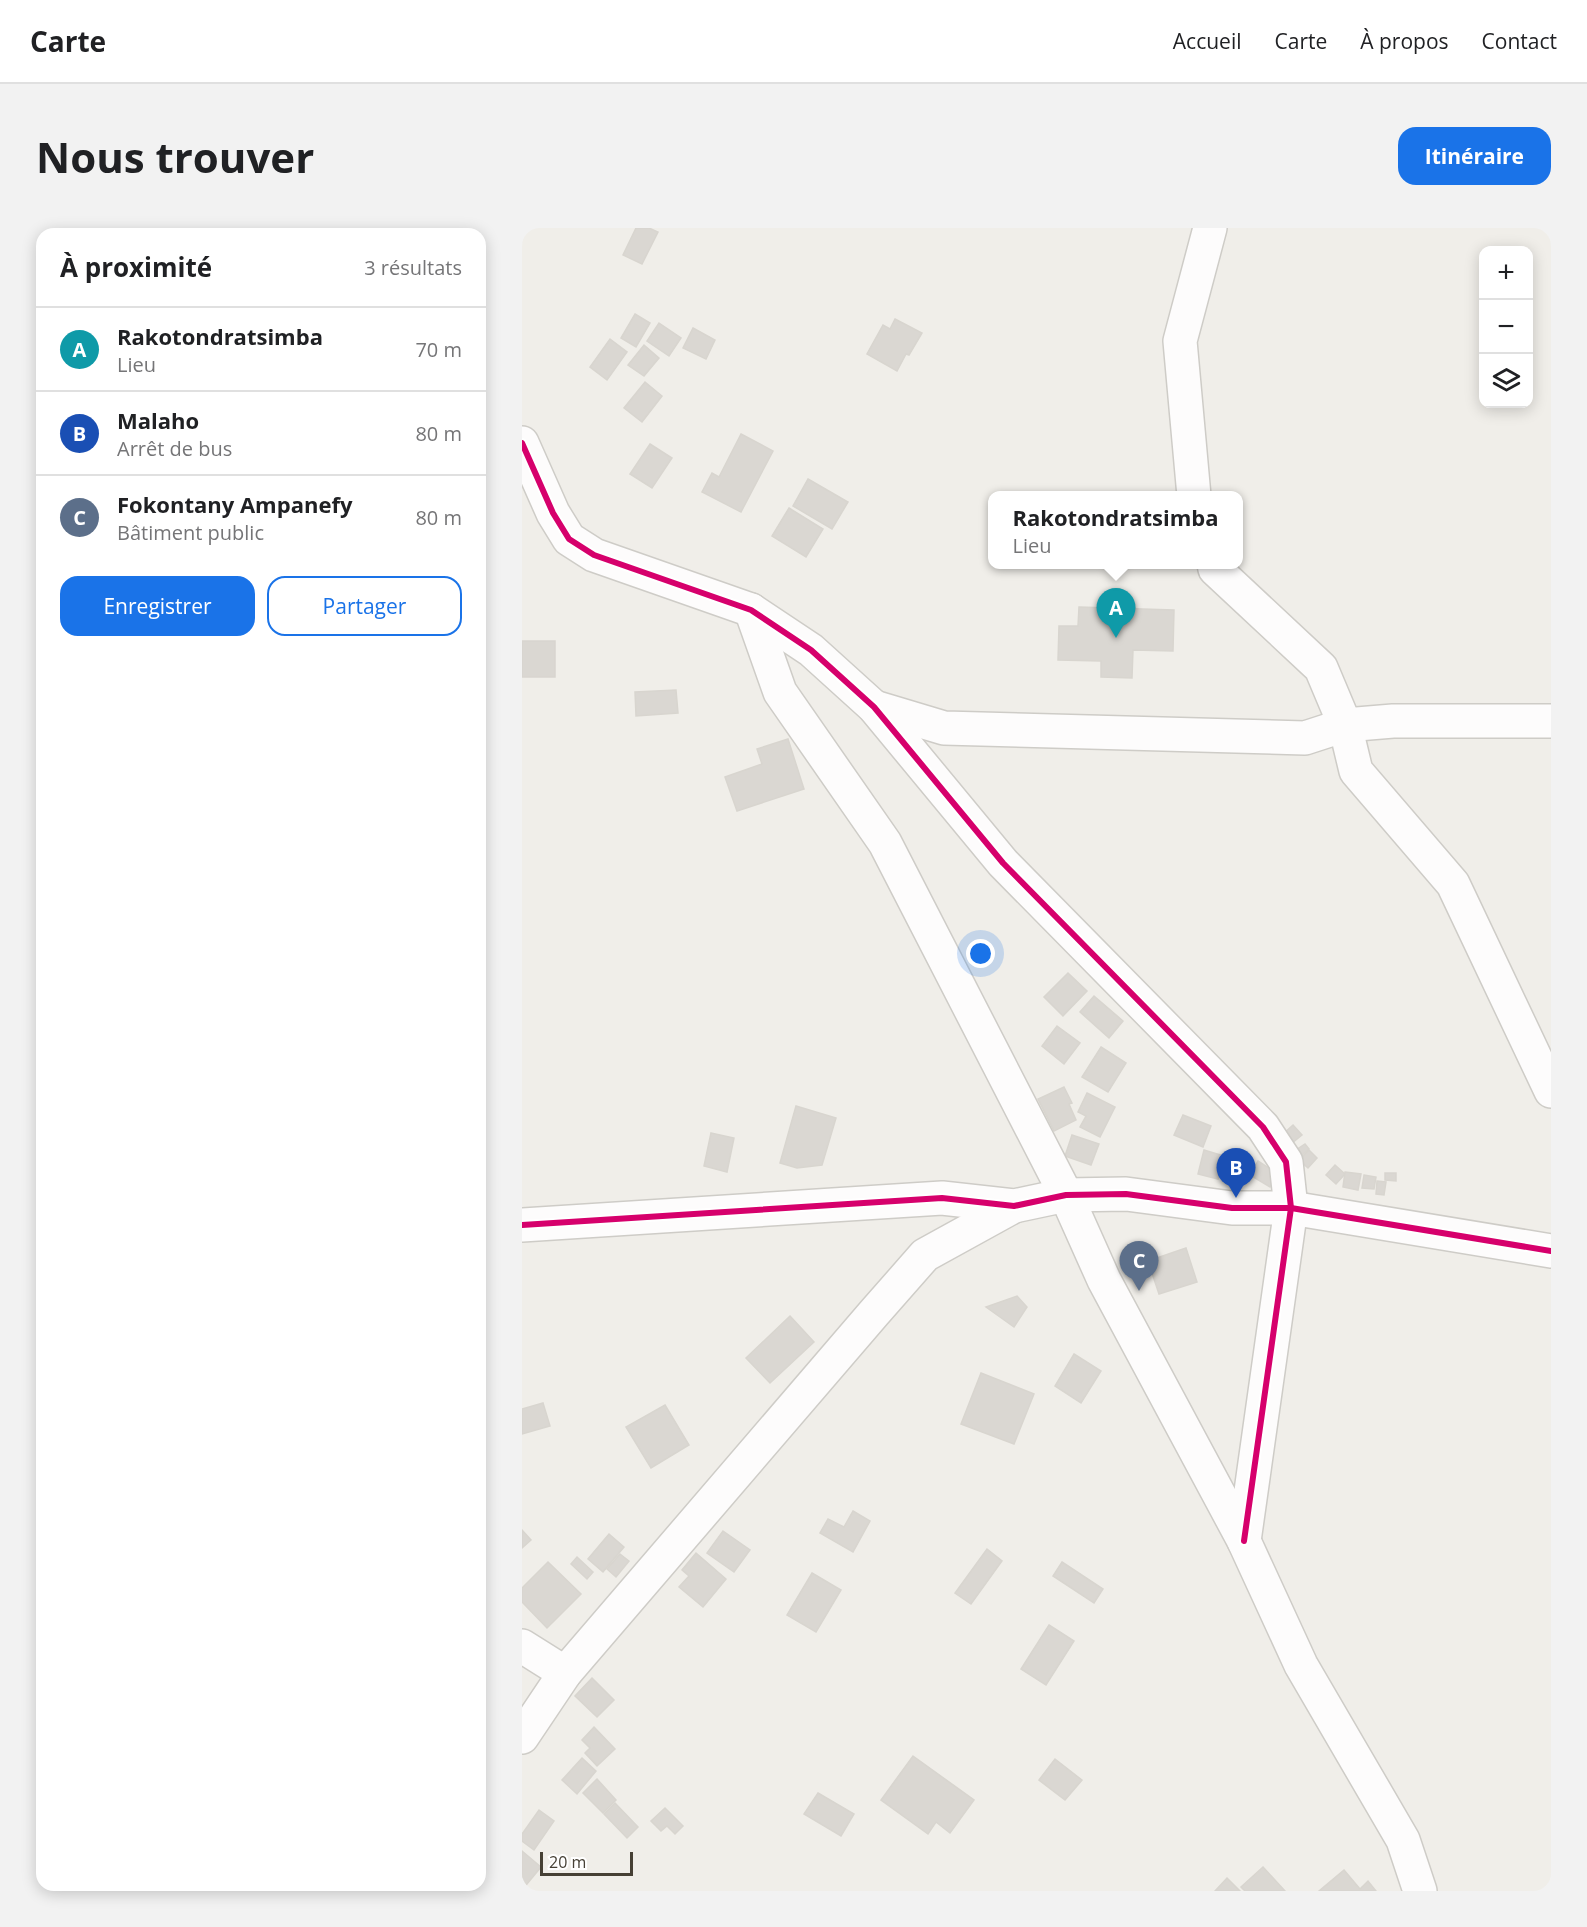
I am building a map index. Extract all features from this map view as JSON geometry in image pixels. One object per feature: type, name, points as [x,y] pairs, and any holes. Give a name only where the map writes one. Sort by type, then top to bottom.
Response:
[{"type":"street","points":[[1194,491],[1180,341],[1210,228]]},
{"type":"street","points":[[522,443],[553,513],[569,539],[594,555],[751,610],[811,650],[874,706],[1003,863],[1263,1127],[1286,1162],[1291,1208],[1244,1541]]},
{"type":"street","points":[[1215,569],[1321,668],[1344,725],[1356,771],[1453,884],[1551,1091]]},
{"type":"street","points":[[751,610],[780,692],[885,843],[1066,1195],[1104,1280],[1244,1541],[1301,1665],[1402,1840],[1420,1891]]},
{"type":"street","points":[[874,706],[944,728],[1305,738],[1344,725],[1393,720],[1551,720]]},
{"type":"street","points":[[522,1737],[566,1673],[925,1255],[1014,1206],[1066,1195],[1126,1194],[1232,1208],[1291,1208],[1551,1251]]},
{"type":"street","points":[[522,1225],[942,1198],[1014,1206]]},
{"type":"street","points":[[522,1646],[566,1673]]},
{"type":"building","points":[[636,228],[649,228],[658,232],[642,264],[623,255]]},
{"type":"building","points":[[635,314],[650,323],[636,347],[621,338]]},
{"type":"building","points":[[895,319],[922,333],[909,355],[906,354],[897,371],[867,354],[883,325],[890,329]]},
{"type":"building","points":[[659,323],[681,338],[669,356],[647,341]]},
{"type":"building","points":[[693,328],[715,340],[706,359],[683,348]]},
{"type":"building","points":[[610,339],[627,352],[607,380],[590,367]]},
{"type":"building","points":[[644,345],[659,358],[644,376],[628,365]]},
{"type":"building","points":[[645,382],[662,396],[642,422],[624,408]]},
{"type":"building","points":[[741,434],[773,451],[741,512],[702,492],[712,473],[719,477]]},
{"type":"building","points":[[650,444],[672,458],[652,488],[630,474]]},
{"type":"building","points":[[808,479],[848,502],[832,529],[793,506]]},
{"type":"building","points":[[789,508],[823,529],[806,557],[772,536]]},
{"type":"building","points":[[1079,607],[1174,610],[1173,651],[1133,650],[1132,678],[1101,677],[1101,661],[1058,660],[1059,626],[1078,626]]},
{"type":"building","points":[[522,641],[555,641],[555,677],[522,677]]},
{"type":"building","points":[[676,690],[678,713],[636,716],[635,692]]},
{"type":"building","points":[[788,739],[804,789],[737,811],[725,777],[762,764],[757,749]]},
{"type":"building","points":[[1068,973],[1087,991],[1063,1016],[1044,997]]},
{"type":"building","points":[[1094,996],[1123,1021],[1109,1038],[1080,1012]]},
{"type":"building","points":[[1057,1026],[1080,1043],[1064,1064],[1042,1046]]},
{"type":"building","points":[[1101,1047],[1126,1063],[1108,1092],[1082,1077]]},
{"type":"building","points":[[1064,1087],[1072,1103],[1069,1104],[1076,1120],[1054,1131],[1038,1099]]},
{"type":"building","points":[[1087,1093],[1115,1107],[1100,1137],[1080,1127],[1086,1116],[1078,1112]]},
{"type":"building","points":[[796,1106],[836,1118],[822,1165],[797,1168],[780,1163]]},
{"type":"building","points":[[1183,1115],[1211,1126],[1203,1147],[1174,1135]]},
{"type":"building","points":[[1293,1125],[1302,1135],[1291,1144],[1283,1134]]},
{"type":"building","points":[[711,1133],[734,1138],[727,1172],[704,1166]]},
{"type":"building","points":[[1072,1135],[1099,1144],[1091,1165],[1065,1156]]},
{"type":"building","points":[[1305,1144],[1309,1149],[1301,1156],[1296,1150]]},
{"type":"building","points":[[1204,1150],[1224,1156],[1218,1179],[1198,1174]]},
{"type":"building","points":[[1309,1150],[1317,1158],[1308,1168],[1299,1160]]},
{"type":"building","points":[[1226,1159],[1247,1160],[1246,1182],[1226,1182]]},
{"type":"building","points":[[1258,1161],[1278,1174],[1270,1187],[1250,1175]]},
{"type":"building","points":[[1335,1165],[1345,1174],[1336,1184],[1326,1175]]},
{"type":"building","points":[[1345,1172],[1361,1174],[1358,1190],[1343,1187]]},
{"type":"building","points":[[1385,1173],[1396,1173],[1396,1181],[1385,1180]]},
{"type":"building","points":[[1364,1175],[1376,1177],[1374,1189],[1362,1188]]},
{"type":"building","points":[[1377,1181],[1386,1182],[1384,1195],[1376,1194]]},
{"type":"building","points":[[1186,1248],[1197,1282],[1159,1294],[1148,1261]]},
{"type":"building","points":[[1017,1296],[1027,1307],[1014,1327],[986,1307]]},
{"type":"building","points":[[790,1316],[814,1342],[770,1383],[746,1358]]},
{"type":"building","points":[[1074,1354],[1101,1371],[1081,1403],[1055,1386]]},
{"type":"building","points":[[981,1373],[1034,1394],[1014,1444],[961,1424]]},
{"type":"building","points":[[543,1403],[550,1426],[522,1434],[522,1409]]},
{"type":"building","points":[[665,1405],[689,1445],[651,1468],[626,1427]]},
{"type":"building","points":[[853,1511],[870,1521],[853,1552],[820,1533],[828,1519],[844,1527]]},
{"type":"building","points":[[522,1530],[531,1540],[522,1548]]},
{"type":"building","points":[[723,1531],[750,1550],[734,1572],[707,1553]]},
{"type":"building","points":[[609,1534],[624,1547],[603,1572],[588,1559]]},
{"type":"building","points":[[987,1549],[1002,1561],[971,1604],[955,1593]]},
{"type":"building","points":[[696,1553],[726,1579],[703,1607],[679,1587],[689,1576],[682,1570]]},
{"type":"building","points":[[620,1554],[629,1561],[616,1577],[607,1569]]},
{"type":"building","points":[[577,1557],[593,1572],[587,1579],[571,1564]]},
{"type":"building","points":[[548,1562],[581,1594],[547,1628],[522,1602],[522,1588]]},
{"type":"building","points":[[1062,1562],[1103,1589],[1094,1603],[1053,1576]]},
{"type":"building","points":[[812,1573],[841,1590],[816,1632],[787,1615]]},
{"type":"building","points":[[1049,1625],[1074,1641],[1046,1685],[1021,1669]]},
{"type":"building","points":[[592,1678],[614,1700],[597,1717],[575,1696]]},
{"type":"building","points":[[594,1727],[615,1749],[597,1766],[585,1753],[590,1748],[582,1740]]},
{"type":"building","points":[[913,1756],[974,1800],[950,1833],[936,1822],[928,1834],[881,1800]]},
{"type":"building","points":[[582,1758],[596,1771],[577,1794],[562,1780]]},
{"type":"building","points":[[1055,1759],[1082,1780],[1065,1800],[1039,1780]]},
{"type":"building","points":[[597,1779],[616,1800],[603,1813],[583,1793]]},
{"type":"building","points":[[818,1793],[854,1814],[841,1836],[804,1814]]},
{"type":"building","points":[[615,1803],[638,1827],[627,1838],[604,1814]]},
{"type":"building","points":[[665,1808],[683,1826],[675,1834],[667,1826],[661,1831],[651,1821]]},
{"type":"building","points":[[539,1810],[554,1821],[534,1850],[522,1841],[522,1834]]},
{"type":"building","points":[[522,1851],[541,1867],[522,1890]]},
{"type":"building","points":[[1263,1867],[1285,1891],[1245,1891],[1241,1887]]},
{"type":"building","points":[[1344,1870],[1360,1889],[1368,1881],[1376,1891],[1319,1891]]},
{"type":"building","points":[[1227,1878],[1240,1891],[1215,1891]]},
{"type":"cycle path","points":[[522,443],[553,513],[569,539],[594,555],[751,610],[811,650],[874,707],[1003,863],[1263,1127],[1286,1162],[1291,1208],[1244,1541]]},
{"type":"cycle path","points":[[522,1225],[942,1198],[1014,1206],[1066,1195],[1126,1194],[1232,1208],[1291,1208],[1551,1251]]},
{"type":"place","name":"Rakotondratsimba","points":[[1116,638]]},
{"type":"place","name":"Malaho","points":[[1236,1198]]},
{"type":"place","name":"Fokontany Ampanefy","points":[[1139,1291]]}]
